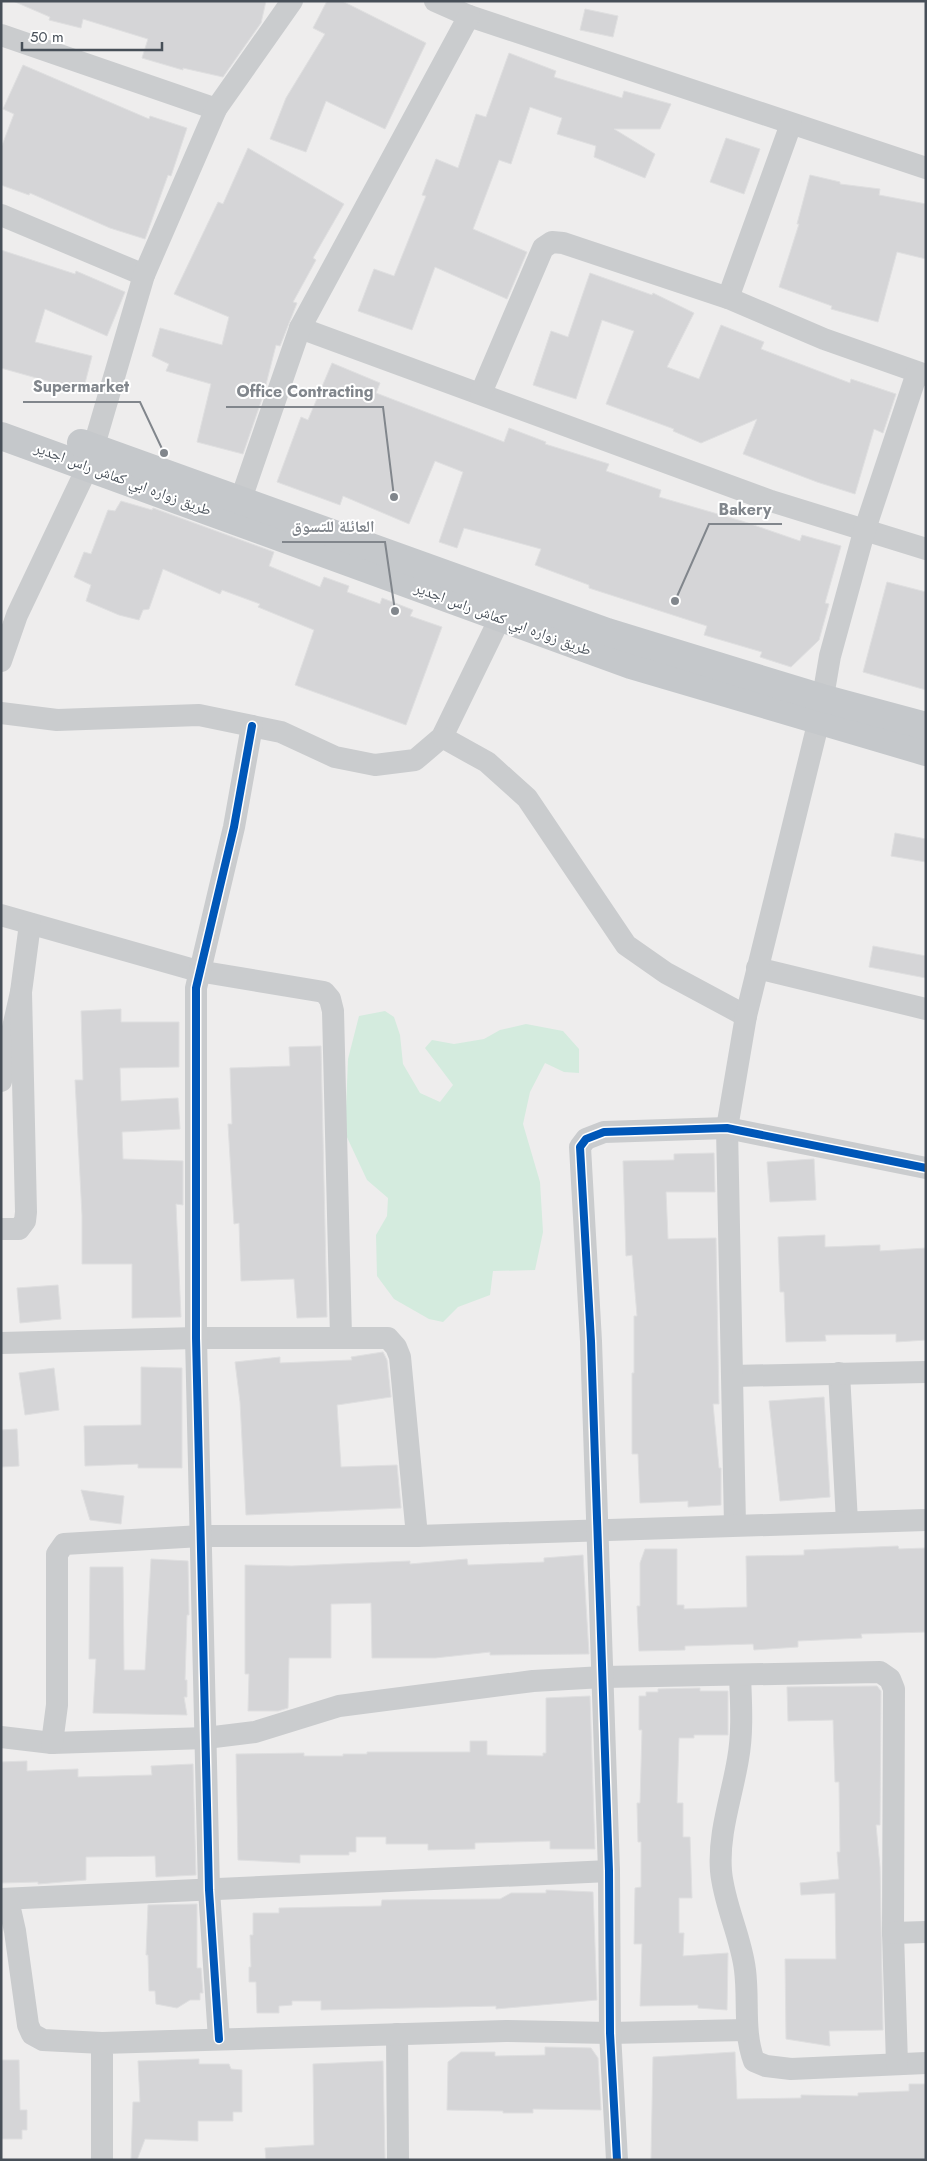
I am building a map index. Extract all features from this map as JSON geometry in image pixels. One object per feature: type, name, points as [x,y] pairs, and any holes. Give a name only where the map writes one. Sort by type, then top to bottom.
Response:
[{"type":"main road","points":[[1,417],[91,457],[240,499],[820,709],[926,726]]},
{"type":"main road","name":"طريق زواره ابي كماش راس اجدير","points":[[1,436],[91,457],[500,618],[631,665],[820,709],[926,752]]},
{"type":"street","points":[[1,661],[9,612],[91,457],[144,275],[216,109],[292,1]]},
{"type":"street","points":[[435,1],[470,16],[926,168]]},
{"type":"street","points":[[240,499],[300,328],[470,16]]},
{"type":"street","points":[[1,35],[216,109]]},
{"type":"street","points":[[728,298],[791,124]]},
{"type":"street","points":[[1,215],[144,275]]},
{"type":"street","points":[[481,393],[543,248],[552,242],[564,243],[728,298],[824,339],[921,374],[864,532],[830,656],[820,709],[746,1016],[727,1128],[735,1525]]},
{"type":"street","points":[[300,328],[481,393],[770,501],[864,532],[926,549]]},
{"type":"street","points":[[1,713],[57,720],[199,716],[281,732],[335,757],[375,765],[415,760],[442,736],[500,618]]},
{"type":"street","points":[[219,2039],[209,1890],[196,1338],[196,988],[198,971],[234,827],[252,726]]},
{"type":"street","points":[[442,736],[487,762],[527,798],[626,945],[666,973],[746,1016]]},
{"type":"street","points":[[1,915],[198,971],[324,992],[330,999],[333,1012],[341,1337]]},
{"type":"street","points":[[1,1080],[22,992],[30,924]]},
{"type":"street","points":[[757,968],[926,1009]]},
{"type":"street","points":[[1,1229],[19,1229],[25,1221],[26,1212],[22,992]]},
{"type":"street","points":[[617,2160],[610,2032],[609,1871],[591,1341],[580,1147],[586,1139],[604,1132],[727,1128],[926,1168]]},
{"type":"street","points":[[1,1343],[196,1338],[388,1338],[396,1347],[402,1376],[417,1536]]},
{"type":"street","points":[[732,1376],[926,1372]]},
{"type":"street","points":[[839,1373],[847,1522]]},
{"type":"street","points":[[52,1743],[57,1705],[57,1554],[64,1544],[201,1536],[417,1536],[926,1520]]},
{"type":"street","points":[[1,1736],[52,1743],[206,1738],[255,1732],[339,1706],[533,1681],[603,1676],[880,1672],[890,1679],[894,1689],[893,1933],[897,2064]]},
{"type":"street","points":[[740,1675],[739,1756],[721,1841],[721,1871],[746,1972],[746,2030],[748,2046],[754,2061],[766,2066],[791,2069],[926,2062]]},
{"type":"street","points":[[609,1871],[4,1899],[15,1931],[28,2025],[32,2034],[43,2040],[102,2043],[550,2030],[610,2032],[746,2030]]},
{"type":"street","points":[[893,1933],[926,1932]]},
{"type":"street","points":[[397,2034],[398,2160]]},
{"type":"street","points":[[102,2043],[102,2160]]},
{"type":"green space","points":[[385,1011],[394,1017],[400,1035],[403,1064],[420,1093],[440,1102],[453,1085],[425,1048],[432,1040],[454,1044],[484,1039],[500,1030],[526,1024],[563,1031],[579,1049],[579,1073],[564,1072],[545,1063],[530,1092],[523,1124],[540,1182],[543,1232],[535,1270],[493,1271],[490,1295],[458,1307],[443,1322],[429,1319],[394,1299],[377,1276],[376,1235],[387,1216],[388,1198],[367,1180],[345,1133],[348,1059],[359,1016]]},
{"type":"building","points":[[13,1],[266,1],[261,23],[223,77],[183,68],[183,70],[142,58],[148,39],[83,19],[81,28],[49,20],[50,17]]},
{"type":"building","points":[[327,1],[342,1],[426,43],[385,129],[326,101],[306,152],[270,139],[286,98],[325,34],[313,28]]},
{"type":"building","points":[[585,9],[618,16],[613,37],[580,30]]},
{"type":"building","points":[[509,53],[556,71],[554,77],[622,98],[624,91],[671,104],[660,129],[614,129],[655,154],[645,178],[594,157],[596,146],[557,134],[562,118],[530,107],[511,164],[499,160],[473,229],[527,252],[507,299],[435,267],[412,330],[358,311],[374,269],[394,276],[426,196],[422,195],[436,159],[458,168],[476,114],[486,117]]},
{"type":"building","points":[[23,65],[149,119],[150,116],[187,128],[171,176],[168,175],[145,239],[110,228],[30,193],[29,195],[1,185],[1,148],[14,114],[3,109]]},
{"type":"building","points":[[726,138],[760,149],[744,194],[710,182]]},
{"type":"building","points":[[248,148],[344,204],[313,258],[316,260],[293,302],[297,303],[280,346],[276,345],[263,396],[243,454],[197,442],[211,384],[166,371],[169,364],[152,356],[160,328],[222,345],[229,317],[174,294],[218,202],[223,204]]},
{"type":"building","points":[[810,175],[840,182],[840,184],[880,189],[879,195],[926,204],[926,259],[897,252],[878,322],[831,309],[832,306],[779,287],[799,224],[797,224]]},
{"type":"building","points":[[1,250],[75,274],[76,271],[125,292],[107,336],[45,309],[35,342],[92,356],[83,391],[1,368]]},
{"type":"building","points":[[590,273],[652,295],[653,293],[694,313],[667,367],[699,379],[721,325],[764,342],[761,349],[850,383],[851,379],[896,394],[883,433],[874,429],[855,494],[743,454],[757,419],[701,443],[673,431],[674,429],[606,404],[634,331],[602,320],[576,399],[533,385],[551,331],[568,337]]},
{"type":"building","points":[[332,363],[380,383],[376,393],[504,442],[509,428],[546,442],[545,444],[609,464],[606,471],[661,490],[659,497],[742,521],[800,541],[802,535],[841,546],[825,603],[829,604],[819,640],[791,667],[760,657],[762,652],[704,635],[707,626],[589,588],[589,585],[535,565],[541,549],[464,528],[457,548],[439,542],[463,472],[435,461],[409,524],[343,496],[340,505],[277,482],[301,417],[308,420]]},
{"type":"building","points":[[121,501],[152,510],[153,508],[274,552],[269,566],[320,587],[324,577],[349,586],[347,592],[380,604],[382,598],[413,610],[410,616],[442,627],[406,725],[295,685],[314,630],[258,607],[260,604],[222,590],[220,594],[163,569],[149,609],[143,610],[139,620],[119,615],[86,601],[91,585],[74,577],[84,552],[91,554],[108,510],[115,511]]},
{"type":"building","points":[[887,582],[926,592],[926,690],[863,672]]},
{"type":"building","points":[[895,833],[926,839],[926,862],[891,856]]},
{"type":"building","points":[[873,946],[926,956],[926,978],[869,967]]},
{"type":"building","points":[[121,1009],[121,1022],[179,1022],[179,1067],[120,1068],[121,1101],[178,1098],[180,1129],[122,1132],[123,1159],[183,1161],[183,1205],[176,1204],[181,1317],[132,1318],[132,1264],[82,1264],[82,1215],[75,1080],[83,1080],[81,1011]]},
{"type":"building","points":[[321,1046],[327,1317],[297,1318],[294,1279],[241,1281],[239,1223],[234,1224],[228,1124],[232,1124],[230,1068],[290,1066],[289,1047]]},
{"type":"building","points":[[714,1153],[715,1192],[666,1192],[668,1239],[716,1238],[719,1404],[713,1404],[719,1468],[721,1468],[721,1505],[688,1507],[688,1501],[640,1503],[638,1454],[632,1454],[634,1316],[637,1316],[632,1255],[626,1256],[623,1161],[674,1160],[674,1154]]},
{"type":"building","points":[[814,1159],[816,1200],[770,1202],[767,1162]]},
{"type":"building","points":[[825,1235],[825,1247],[880,1245],[880,1251],[926,1248],[926,1340],[896,1342],[896,1334],[825,1335],[826,1341],[786,1342],[784,1292],[780,1292],[778,1237]]},
{"type":"building","points":[[58,1285],[61,1319],[20,1323],[17,1288]]},
{"type":"building","points":[[383,1352],[387,1360],[391,1397],[337,1405],[341,1467],[397,1465],[401,1508],[246,1515],[240,1402],[235,1362],[280,1357],[280,1363],[352,1360],[351,1357]]},
{"type":"building","points":[[141,1367],[182,1368],[182,1468],[138,1468],[138,1464],[85,1466],[84,1426],[141,1425]]},
{"type":"building","points":[[54,1368],[59,1410],[25,1415],[19,1373]]},
{"type":"building","points":[[824,1397],[830,1497],[780,1501],[769,1401]]},
{"type":"building","points":[[17,1429],[19,1466],[1,1467],[1,1430]]},
{"type":"building","points":[[81,1490],[124,1496],[121,1524],[90,1520]]},
{"type":"building","points":[[898,1546],[899,1549],[926,1548],[926,1632],[861,1634],[862,1638],[798,1641],[798,1647],[754,1650],[753,1644],[685,1646],[685,1650],[639,1651],[637,1606],[640,1606],[640,1563],[645,1549],[677,1549],[677,1605],[684,1605],[684,1609],[747,1607],[746,1556],[804,1555],[804,1550]]},
{"type":"building","points":[[583,1555],[589,1654],[490,1655],[490,1652],[435,1658],[372,1658],[371,1603],[331,1604],[331,1658],[289,1658],[288,1708],[278,1711],[248,1711],[249,1674],[245,1674],[245,1565],[292,1566],[410,1561],[410,1564],[467,1559],[468,1565],[544,1562],[544,1558]]},
{"type":"building","points":[[151,1559],[188,1561],[189,1615],[187,1615],[185,1680],[187,1680],[187,1697],[184,1697],[187,1715],[93,1713],[96,1659],[89,1659],[90,1567],[123,1567],[124,1670],[145,1670]]},
{"type":"building","points":[[877,1686],[881,1691],[880,1825],[876,1825],[880,1867],[883,2030],[829,2031],[830,2046],[786,2039],[785,1959],[836,1959],[835,1893],[801,1895],[800,1883],[839,1879],[837,1852],[840,1852],[839,1782],[835,1782],[833,1720],[788,1721],[787,1687]]},
{"type":"building","points":[[700,1688],[700,1691],[728,1691],[728,1735],[694,1735],[694,1738],[679,1738],[677,1803],[683,1803],[683,1837],[690,1837],[692,1898],[679,1898],[679,1933],[684,1933],[683,1956],[728,1953],[727,2010],[698,2008],[698,2005],[640,2006],[642,1944],[634,1944],[635,1888],[641,1887],[641,1842],[638,1842],[637,1803],[640,1803],[642,1730],[639,1730],[639,1696],[646,1696],[646,1692],[658,1692],[658,1689]]},
{"type":"building","points":[[590,1696],[595,1849],[550,1849],[550,1841],[475,1843],[475,1849],[428,1850],[428,1844],[386,1844],[386,1837],[356,1837],[356,1852],[349,1852],[349,1855],[300,1855],[300,1863],[238,1860],[236,1754],[304,1753],[304,1756],[343,1756],[343,1754],[367,1754],[367,1752],[470,1752],[470,1741],[487,1741],[487,1755],[543,1756],[543,1753],[546,1753],[546,1698]]},
{"type":"building","points":[[27,1761],[27,1771],[78,1769],[78,1777],[152,1775],[151,1766],[193,1764],[196,1875],[156,1877],[155,1856],[86,1857],[86,1880],[38,1884],[38,1882],[1,1883],[1,1762]]},
{"type":"building","points":[[546,1890],[593,1892],[597,2000],[496,2009],[496,2006],[321,2010],[321,2001],[292,2001],[292,2005],[279,2006],[279,2013],[257,2013],[256,1982],[249,1982],[249,1967],[251,1967],[250,1935],[253,1935],[253,1913],[279,1913],[279,1908],[381,1906],[382,1900],[500,1899],[511,1893],[546,1893]]},
{"type":"building","points":[[197,1904],[197,1968],[201,1968],[203,1993],[200,1993],[200,2000],[190,2000],[177,2008],[156,2004],[155,1991],[149,1991],[148,1955],[146,1955],[148,1905]]},
{"type":"building","points":[[545,2047],[591,2048],[598,2058],[601,2110],[533,2109],[533,2113],[503,2113],[503,2111],[447,2110],[448,2062],[461,2052],[495,2052],[495,2056],[545,2055]]},
{"type":"building","points":[[735,2052],[737,2099],[801,2098],[801,2095],[858,2096],[858,2093],[909,2091],[909,2084],[926,2084],[926,2160],[651,2160],[653,2057]]},
{"type":"building","points":[[199,2059],[199,2064],[229,2064],[231,2069],[242,2070],[242,2112],[233,2112],[233,2121],[198,2121],[198,2141],[145,2139],[137,2160],[131,2160],[133,2102],[140,2102],[138,2061]]},
{"type":"building","points":[[1,2060],[19,2060],[20,2110],[27,2110],[27,2130],[22,2130],[22,2139],[1,2139]]},
{"type":"building","points":[[383,2061],[385,2160],[266,2160],[265,2148],[314,2145],[313,2064]]},
{"type":"cycle path","points":[[219,2039],[209,1890],[196,1338],[196,988],[234,827],[252,726]]},
{"type":"cycle path","points":[[617,2160],[610,2033],[609,1871],[591,1341],[580,1147],[586,1139],[604,1132],[727,1128],[926,1168]]},
{"type":"place","name":"Supermarket","points":[[164,453]]},
{"type":"place","name":"Office Contracting","points":[[394,497]]},
{"type":"place","name":"Bakery","points":[[675,601]]},
{"type":"place","name":"العائلة للتسوق","points":[[395,611]]}]
